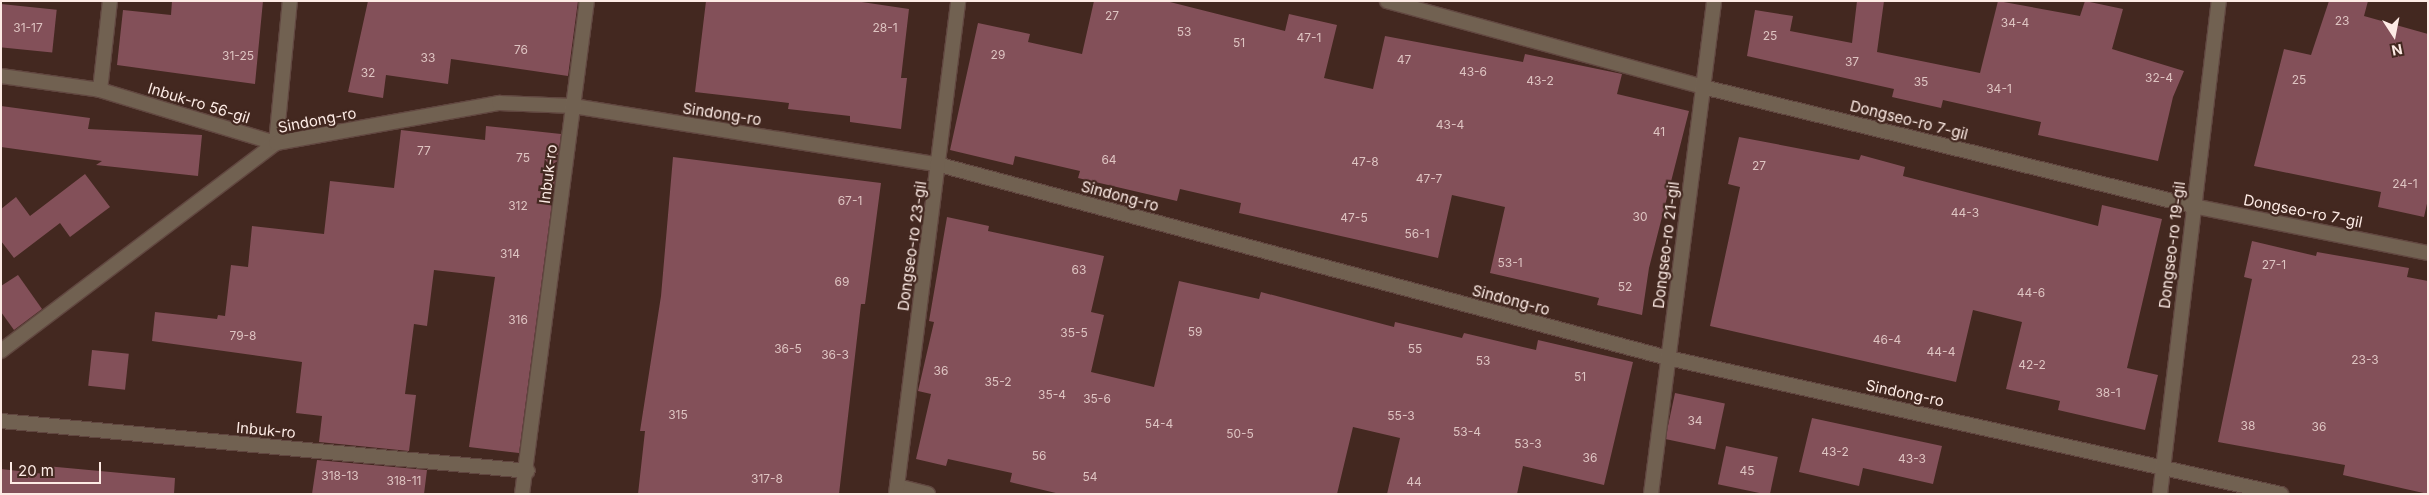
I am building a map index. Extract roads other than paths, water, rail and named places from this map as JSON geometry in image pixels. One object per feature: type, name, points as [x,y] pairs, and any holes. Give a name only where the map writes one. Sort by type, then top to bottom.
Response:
[{"type":"street","points":[[100,90],[110,1]]},
{"type":"street","points":[[276,143],[290,1]]},
{"type":"street","name":"Inbuk-ro","points":[[522,494],[528,471],[587,1]]},
{"type":"street","name":"Dongseo-ro 23-gil","points":[[896,490],[940,165],[958,1]]},
{"type":"street","name":"Dongseo-ro 7-gil","points":[[1387,1],[1703,87],[2193,206],[2428,253]]},
{"type":"street","name":"Dongseo-ro 21-gil","points":[[1650,494],[1714,1]]},
{"type":"street","name":"Dongseo-ro 19-gil","points":[[2160,494],[2219,1]]},
{"type":"street","name":"Inbuk-ro 56-gil","points":[[1,76],[100,90],[276,143]]},
{"type":"street","name":"Sindong-ro","points":[[1,350],[276,143],[499,103],[573,106],[940,165],[1668,358],[2163,466],[2280,494]]},
{"type":"street","name":"Inbuk-ro","points":[[1,421],[528,471]]},
{"type":"street","points":[[896,490],[928,494]]}]
